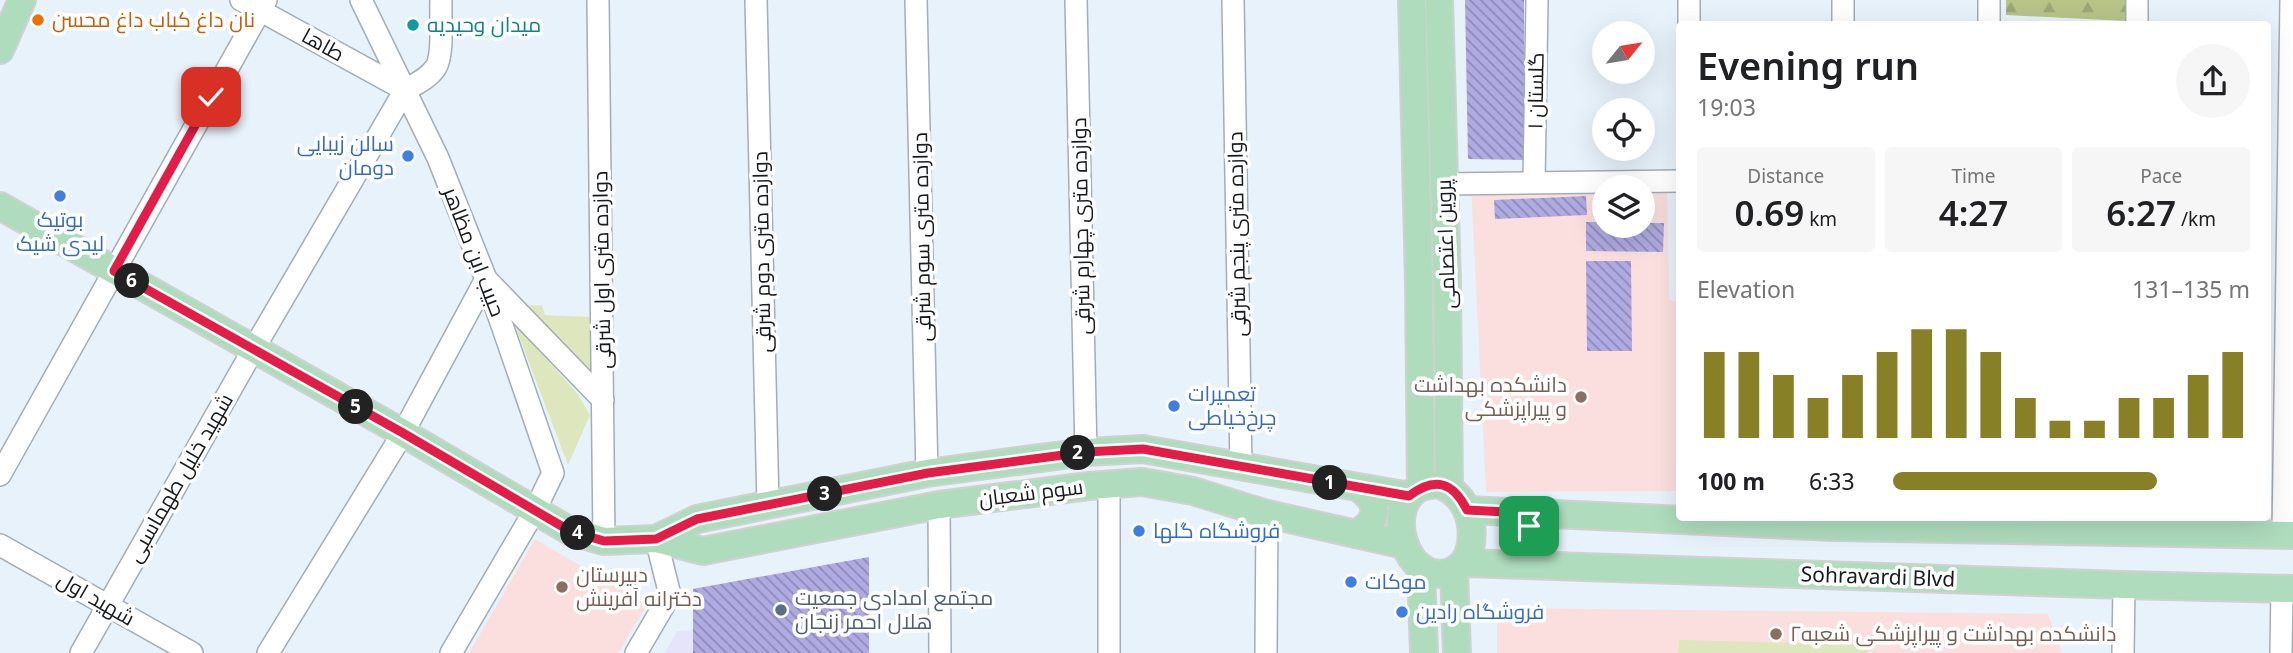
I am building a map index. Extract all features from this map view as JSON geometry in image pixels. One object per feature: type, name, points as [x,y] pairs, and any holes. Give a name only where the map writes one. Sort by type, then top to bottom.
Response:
[{"type":"main road","points":[[0,50],[22,0]]},
{"type":"main road","name":"پروین اعتصامی","points":[[1412,0],[1419,284],[1415,492]]},
{"type":"main road","name":"پروین اعتصامی","points":[[1440,0],[1449,487]]},
{"type":"main road","name":"سوم شعبان","points":[[0,206],[403,433],[570,531],[604,541],[656,539],[703,551],[939,505],[1142,482],[1193,491],[1268,514],[1405,545]]},
{"type":"main road","name":"سوم شعبان","points":[[656,539],[697,519],[928,473],[1086,452],[1143,449],[1359,488],[1415,492]]},
{"type":"main road","points":[[1420,568],[1442,575],[1459,567],[1469,552],[1471,528],[1467,510],[1460,496],[1449,487],[1437,484],[1415,492],[1402,510],[1401,528],[1405,545],[1420,568],[1423,653]]},
{"type":"main road","points":[[1356,534],[1373,520],[1375,510],[1372,500],[1359,488]]},
{"type":"main road","points":[[1467,510],[1676,518]]},
{"type":"main road","points":[[1542,565],[1529,558],[1525,548],[1525,535],[1529,526],[1547,514]]},
{"type":"main road","points":[[1799,521],[2129,525],[2288,534]]},
{"type":"main road","name":"Sohravardi Blvd","points":[[1459,567],[1542,565],[2288,588]]},
{"type":"main road","points":[[1457,653],[1459,567]]},
{"type":"street","name":"طاها","points":[[241,0],[263,5],[405,90]]},
{"type":"street","name":"حبیب ابن مظاهر","points":[[361,0],[438,158],[486,279],[552,473],[535,510],[452,653]]},
{"type":"street","points":[[405,90],[426,78],[436,66],[439,57],[441,0]]},
{"type":"street","name":"دوازده متری اول شرقی","points":[[598,0],[604,541]]},
{"type":"street","name":"دوازده متری دوم شرقی","points":[[756,0],[768,505]]},
{"type":"street","name":"دوازده متری سوم شرقی","points":[[916,0],[928,473]]},
{"type":"street","name":"دوازده متری چهارم شرقی","points":[[1076,0],[1086,452]]},
{"type":"street","name":"دوازده متری پنجم شرقی","points":[[1233,0],[1241,468]]},
{"type":"street","name":"گلستان ۱","points":[[1534,182],[1537,0]]},
{"type":"street","points":[[1689,0],[1689,21]]},
{"type":"street","points":[[1843,0],[1843,21]]},
{"type":"street","points":[[1989,0],[1989,21]]},
{"type":"street","points":[[2137,0],[2137,21]]},
{"type":"street","points":[[2288,534],[2283,295],[2291,0]]},
{"type":"street","points":[[0,475],[263,5]]},
{"type":"street","name":"شهید خلیل طهماسبی","points":[[81,653],[405,90]]},
{"type":"street","points":[[1444,184],[1676,181]]},
{"type":"street","points":[[268,653],[403,433],[486,279],[603,400]]},
{"type":"street","points":[[1109,484],[1109,653]]},
{"type":"street","points":[[939,505],[940,653]]},
{"type":"street","points":[[1266,653],[1268,514]]},
{"type":"street","points":[[636,653],[670,595],[656,539]]},
{"type":"street","name":"شهید اول","points":[[0,545],[192,653]]},
{"type":"street","points":[[2123,653],[2124,585]]},
{"type":"street","points":[[2281,653],[2288,588]]},
{"type":"shaded area","name":"دانشکده بهداشت و پیراپزشکی","points":[[1655,181],[1667,181],[1669,300],[1676,301],[1676,491],[1486,492],[1471,183],[1592,182],[1592,238],[1655,238]]},
{"type":"shaded area","name":"دبیرستان دخترانه آفرینش","points":[[535,539],[647,605],[618,653],[469,653]]},
{"type":"shaded area","name":"دانشکده بهداشت و پیراپزشکى شعبه۲","points":[[1497,608],[2048,614],[2062,653],[1497,653]]},
{"type":"shaded area","points":[[693,630],[693,653],[665,653],[677,631]]},
{"type":"green space","points":[[2006,0],[2127,0],[2127,21],[2006,15]]},
{"type":"green space","points":[[542,305],[545,315],[590,317],[592,376],[519,306]]},
{"type":"green space","points":[[514,323],[577,393],[590,415],[568,465]]},
{"type":"green space","points":[[1679,640],[1868,645],[1868,653],[1678,653]]},
{"type":"building","points":[[1465,0],[1524,0],[1524,160],[1468,159]]},
{"type":"building","points":[[1586,196],[1587,215],[1495,219],[1494,200]]},
{"type":"building","points":[[1586,222],[1592,222],[1592,238],[1655,238],[1655,223],[1664,223],[1663,252],[1586,251]]},
{"type":"building","points":[[1586,261],[1631,261],[1632,351],[1587,351]]},
{"type":"building","name":"مجتمع امدادی جمعیت هلال احمر زنجان","points":[[869,557],[869,653],[693,653],[693,589]]},
{"type":"place","name":"نان داغ کباب داغ محسن","points":[[38,20]]},
{"type":"place","name":"میدان وحیدیه","points":[[413,25]]},
{"type":"place","name":"سالن زیبایی دومان","points":[[408,156]]},
{"type":"place","name":"بوتیک لیدی شیک","points":[[60,196]]},
{"type":"place","name":"دانشکده بهداشت و پیراپزشکی","points":[[1581,397]]},
{"type":"place","name":"تعمیرات چرخ‌خیاطی","points":[[1174,406]]},
{"type":"place","name":"فروشگاه گلها","points":[[1139,531]]},
{"type":"place","name":"موکات","points":[[1351,582]]},
{"type":"place","name":"دبیرستان دخترانه آفرینش","points":[[562,587]]},
{"type":"place","name":"مجتمع امدادی جمعیت هلال احمر زنجان","points":[[781,610]]},
{"type":"place","name":"فروشگاه رادین","points":[[1402,612]]},
{"type":"place","name":"دانشکده بهداشت و پیراپزشکى شعبه۲","points":[[1776,634]]},
{"type":"route","points":[[211,97],[114,271],[403,433],[570,531],[604,541],[656,539],[697,519],[928,473],[1086,452],[1143,449],[1409,496],[1421,487],[1437,484],[1449,487],[1460,496],[1467,510],[1547,514],[1529,526]]}]
